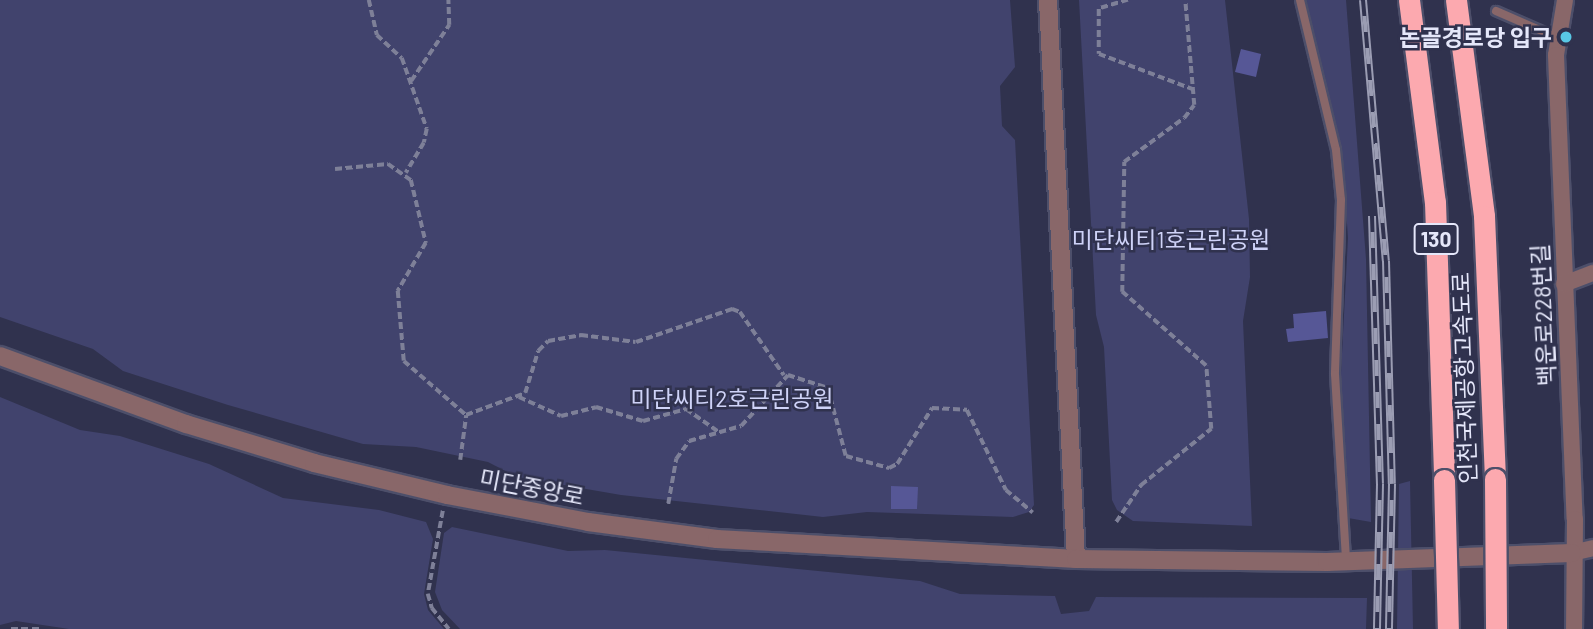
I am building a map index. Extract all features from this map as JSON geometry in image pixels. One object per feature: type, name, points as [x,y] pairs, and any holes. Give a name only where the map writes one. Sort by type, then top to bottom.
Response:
[{"type":"highway","name":"인천국제공항고속도로","points":[[1409,0],[1435,202],[1448,629]]},
{"type":"highway","name":"인천국제공항고속도로","points":[[1456,0],[1484,216],[1495,479],[1496,629]]},
{"type":"street","points":[[1048,0],[1076,559]]},
{"type":"street","name":"백운로228번길","points":[[1565,0],[1558,38],[1564,284],[1575,519],[1572,553],[1574,629]]},
{"type":"street","points":[[1564,284],[1593,272]]},
{"type":"street","name":"미단중앙로","points":[[0,356],[186,424],[314,463],[447,495],[589,522],[718,539],[1076,559],[1346,561],[1572,553]]},
{"type":"street","points":[[1572,553],[1593,548]]},
{"type":"lane","points":[[1300,0],[1336,150],[1341,200],[1335,374],[1346,561]]},
{"type":"lane","points":[[1496,11],[1558,38]]},
{"type":"path","points":[[369,0],[377,35],[400,54],[427,136],[406,173]]},
{"type":"path","points":[[411,81],[449,25],[448,0]]},
{"type":"path","points":[[1128,0],[1099,9],[1099,54],[1195,90]]},
{"type":"path","points":[[1116,522],[1141,485],[1211,429],[1206,366],[1122,292],[1124,163],[1184,118],[1194,105],[1195,90],[1185,0]]},
{"type":"path","points":[[335,169],[373,162],[406,173],[414,186],[426,243],[398,291],[404,361],[466,415]]},
{"type":"path","points":[[466,415],[519,397],[528,387],[538,351],[548,341],[581,335],[630,343],[732,309],[740,312],[784,375],[828,388],[846,456],[889,468],[897,464],[932,408],[967,410],[1006,490],[1033,513]]},
{"type":"path","points":[[668,504],[672,472],[682,449],[696,436],[719,432],[752,418],[784,375]]},
{"type":"path","points":[[519,397],[561,416],[596,407],[643,421],[686,409],[719,432]]},
{"type":"path","points":[[460,460],[466,415]]},
{"type":"path","points":[[447,495],[428,594],[432,608],[449,629]]},
{"type":"path","points":[[11,629],[43,629]]},
{"type":"green space","name":"미단씨티2호근린공원","points":[[0,0],[1010,0],[1015,67],[1000,86],[1002,126],[1015,140],[1034,505],[1029,512],[1013,517],[867,512],[823,517],[621,495],[517,477],[488,462],[416,447],[363,444],[228,405],[123,371],[93,349],[0,317]]},
{"type":"green space","name":"미단씨티1호근린공원","points":[[1079,0],[1225,0],[1249,219],[1250,277],[1243,321],[1252,526],[1133,521],[1117,510],[1112,500],[1104,347],[1096,315]]},
{"type":"green space","points":[[1306,0],[1346,0],[1366,259],[1371,522],[1348,518],[1340,392],[1348,238],[1343,163]]},
{"type":"green space","points":[[0,397],[80,430],[120,436],[209,464],[283,498],[379,510],[426,522],[433,539],[424,594],[428,610],[444,629],[69,629],[16,621],[0,625]]},
{"type":"green space","points":[[1410,481],[1413,629],[1397,629],[1399,484]]},
{"type":"green space","points":[[452,527],[568,551],[605,550],[920,581],[960,594],[1055,596],[1061,614],[1089,611],[1096,597],[1367,598],[1366,629],[460,629],[442,610],[435,592],[444,533]]},
{"type":"building","points":[[1241,49],[1261,54],[1256,77],[1235,72]]},
{"type":"building","points":[[1326,311],[1328,338],[1288,342],[1286,329],[1294,328],[1293,314]]},
{"type":"building","points":[[891,486],[918,487],[917,509],[891,509]]},
{"type":"railway","points":[[1363,0],[1386,261],[1392,484],[1389,629]]},
{"type":"railway","points":[[1372,216],[1380,484],[1377,629]]},
{"type":"place","name":"논골경로당 입구","points":[[1566,37]]}]
